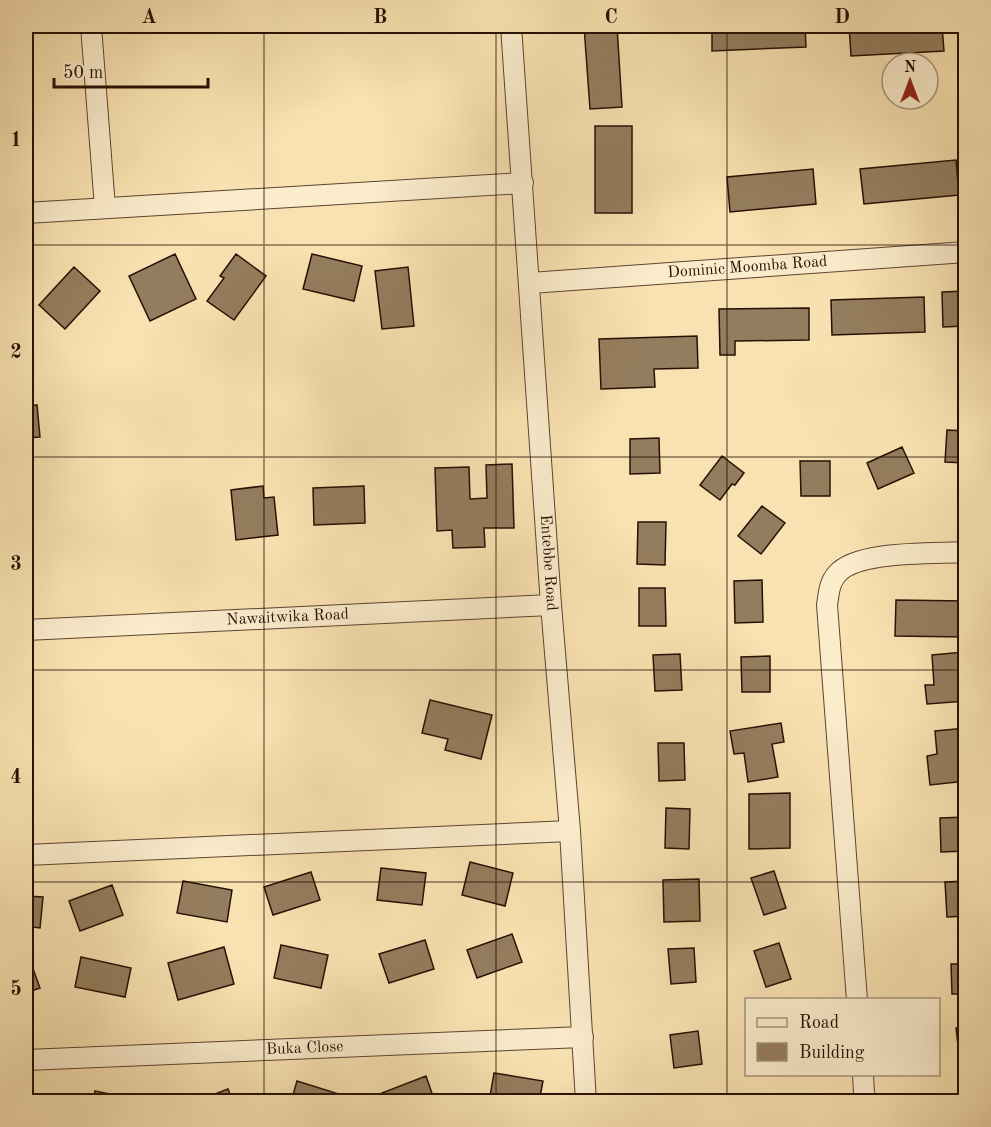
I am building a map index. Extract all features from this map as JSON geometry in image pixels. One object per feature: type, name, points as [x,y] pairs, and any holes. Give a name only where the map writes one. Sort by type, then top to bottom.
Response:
[{"type":"street","points":[[91,26],[105,208]]},
{"type":"street","name":"Entebbe Road","points":[[511,26],[551,605],[570,831],[586,1101]]},
{"type":"street","points":[[26,213],[523,183]]},
{"type":"street","name":"Dominic Moomba Road","points":[[530,283],[966,252]]},
{"type":"street","points":[[857,998],[827,604],[830,586],[838,572],[855,562],[874,557],[966,552]]},
{"type":"street","name":"Nawaitwika Road","points":[[26,630],[551,605]]},
{"type":"street","points":[[26,855],[570,831]]},
{"type":"street","name":"Buka Close","points":[[26,1060],[583,1037]]},
{"type":"street","points":[[862,1076],[867,1101]]},
{"type":"building","points":[[584,26],[617,26],[622,107],[590,109]]},
{"type":"building","points":[[712,26],[805,26],[806,47],[712,51]]},
{"type":"building","points":[[849,26],[942,26],[944,51],[880,51],[880,54],[851,56]]},
{"type":"building","points":[[595,126],[632,126],[632,213],[595,213]]},
{"type":"building","points":[[956,160],[959,195],[864,204],[860,169]]},
{"type":"building","points":[[813,169],[816,204],[730,212],[727,177]]},
{"type":"building","points":[[175,254],[196,299],[150,321],[129,276]]},
{"type":"building","points":[[236,254],[266,276],[234,320],[207,301],[224,278],[220,276]]},
{"type":"building","points":[[312,254],[362,266],[354,301],[303,289]]},
{"type":"building","points":[[74,267],[100,291],[65,329],[39,305]]},
{"type":"building","points":[[408,267],[414,326],[382,329],[375,271]]},
{"type":"building","points":[[966,291],[966,326],[943,327],[942,292]]},
{"type":"building","points":[[924,297],[925,332],[832,335],[831,300]]},
{"type":"building","points":[[809,308],[809,340],[735,341],[735,355],[720,355],[719,309]]},
{"type":"building","points":[[697,336],[698,368],[654,369],[655,387],[601,389],[599,339]]},
{"type":"building","points":[[37,405],[40,437],[26,438],[26,407]]},
{"type":"building","points":[[947,430],[966,431],[966,463],[945,462]]},
{"type":"building","points":[[659,438],[660,473],[630,474],[630,439]]},
{"type":"building","points":[[902,447],[914,473],[878,489],[867,463]]},
{"type":"building","points":[[722,456],[744,473],[720,500],[700,485]]},
{"type":"building","points":[[800,461],[830,461],[830,496],[801,496]]},
{"type":"building","points":[[512,464],[514,528],[484,528],[485,547],[453,548],[452,530],[437,531],[435,468],[469,467],[470,499],[487,498],[486,465]]},
{"type":"building","points":[[263,486],[264,498],[274,497],[278,535],[236,540],[231,490]]},
{"type":"building","points":[[364,486],[365,523],[314,525],[313,488]]},
{"type":"building","points":[[762,506],[785,523],[761,554],[738,536]]},
{"type":"building","points":[[638,522],[666,522],[665,565],[637,564]]},
{"type":"building","points":[[762,580],[763,622],[735,623],[734,581]]},
{"type":"building","points":[[639,588],[665,588],[666,626],[639,626]]},
{"type":"building","points":[[896,600],[965,601],[964,637],[895,636]]},
{"type":"building","points":[[964,652],[966,701],[927,704],[925,685],[934,685],[932,655]]},
{"type":"building","points":[[680,654],[682,690],[655,691],[653,655]]},
{"type":"building","points":[[770,656],[770,692],[742,692],[741,657]]},
{"type":"building","points":[[430,700],[492,715],[481,759],[445,750],[448,739],[422,733]]},
{"type":"building","points":[[781,723],[784,742],[772,744],[778,777],[748,782],[744,753],[734,754],[730,731]]},
{"type":"building","points":[[966,728],[966,781],[930,785],[927,756],[937,754],[935,731]]},
{"type":"building","points":[[658,743],[684,743],[685,780],[659,781]]},
{"type":"building","points":[[790,793],[790,848],[749,849],[749,794]]},
{"type":"building","points":[[666,808],[690,809],[689,849],[665,848]]},
{"type":"building","points":[[966,817],[966,851],[941,852],[940,818]]},
{"type":"building","points":[[470,862],[513,873],[505,906],[462,895]]},
{"type":"building","points":[[381,868],[426,873],[422,905],[377,900]]},
{"type":"building","points":[[774,871],[786,908],[764,915],[751,878]]},
{"type":"building","points":[[311,872],[320,900],[273,915],[264,887]]},
{"type":"building","points":[[699,879],[700,921],[664,922],[663,880]]},
{"type":"building","points":[[183,881],[232,890],[227,922],[177,913]]},
{"type":"building","points":[[966,881],[966,916],[947,917],[945,882]]},
{"type":"building","points":[[112,885],[123,915],[80,931],[69,901]]},
{"type":"building","points":[[26,896],[43,897],[40,928],[26,926]]},
{"type":"building","points":[[512,934],[522,962],[477,978],[467,950]]},
{"type":"building","points":[[425,940],[434,969],[389,983],[379,954]]},
{"type":"building","points":[[779,943],[791,979],[766,987],[754,951]]},
{"type":"building","points":[[281,945],[328,955],[321,988],[274,978]]},
{"type":"building","points":[[224,947],[234,984],[178,1000],[168,963]]},
{"type":"building","points":[[694,948],[696,982],[671,984],[668,949]]},
{"type":"building","points":[[28,955],[40,988],[26,993],[26,956]]},
{"type":"building","points":[[81,957],[131,968],[125,997],[75,987]]},
{"type":"building","points":[[951,964],[966,964],[966,994],[952,994]]},
{"type":"building","points":[[966,1026],[966,1053],[959,1054],[956,1028]]},
{"type":"building","points":[[698,1031],[702,1064],[674,1068],[670,1035]]},
{"type":"building","points":[[494,1073],[543,1081],[539,1102],[489,1102]]},
{"type":"building","points":[[426,1076],[435,1102],[385,1102],[382,1093]]},
{"type":"building","points":[[297,1081],[345,1096],[343,1102],[291,1102]]},
{"type":"building","points":[[228,1089],[233,1102],[194,1102]]},
{"type":"building","points":[[95,1091],[149,1102],[93,1102]]},
{"type":"building","points":[[784,1096],[787,1102],[774,1102]]}]
